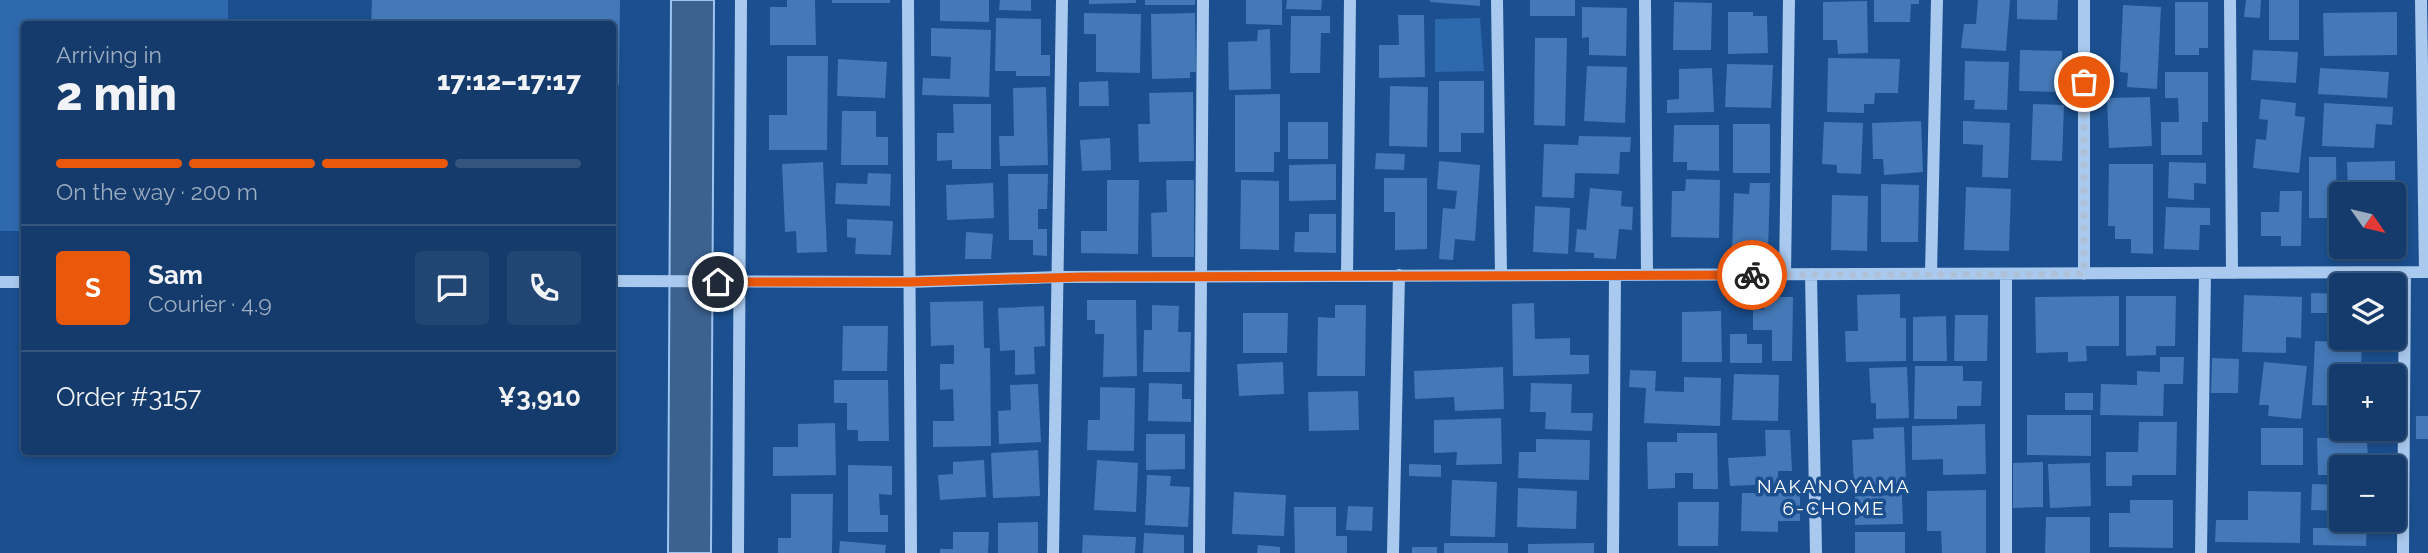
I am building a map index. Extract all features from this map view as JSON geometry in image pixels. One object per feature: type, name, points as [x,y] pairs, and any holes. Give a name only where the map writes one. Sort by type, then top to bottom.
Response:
[{"type":"street","points":[[737,553],[741,0]]},
{"type":"street","points":[[908,0],[911,553]]},
{"type":"street","points":[[1053,553],[1062,0]]},
{"type":"street","points":[[1199,553],[1203,0]]},
{"type":"street","points":[[1347,276],[1350,0]]},
{"type":"street","points":[[1497,0],[1501,275]]},
{"type":"street","points":[[1645,0],[1647,275]]},
{"type":"street","points":[[1785,275],[1789,0]]},
{"type":"street","points":[[1931,274],[1937,0]]},
{"type":"street","points":[[2084,0],[2084,274]]},
{"type":"street","points":[[2230,0],[2232,273]]},
{"type":"street","points":[[2406,273],[2426,272],[2421,0]]},
{"type":"street","points":[[2201,553],[2205,273]]},
{"type":"street","points":[[616,281],[910,282],[1201,276],[2329,273]]},
{"type":"street","points":[[1811,274],[1816,553]]},
{"type":"street","points":[[2006,274],[2006,553]]},
{"type":"street","points":[[1392,553],[1399,275]]},
{"type":"street","points":[[1613,553],[1615,275]]},
{"type":"street","points":[[0,282],[21,282]]},
{"type":"street","points":[[2403,553],[2405,350]]},
{"type":"shaded area","points":[[0,0],[228,0],[228,21],[21,21],[21,231],[0,231]]},
{"type":"shaded area","points":[[671,0],[714,0],[711,553],[668,553]]},
{"type":"shaded area","points":[[1480,18],[1484,71],[1435,72],[1435,19]]},
{"type":"building","points":[[372,0],[620,0],[619,85],[616,85],[616,21],[371,21]]},
{"type":"building","points":[[787,0],[815,0],[816,45],[770,45],[770,7],[787,7]]},
{"type":"building","points":[[832,0],[890,0],[890,3],[832,3]]},
{"type":"building","points":[[940,0],[989,0],[989,22],[940,21]]},
{"type":"building","points":[[1000,0],[1031,0],[1031,11],[999,10]]},
{"type":"building","points":[[1089,0],[1136,0],[1136,3],[1089,4]]},
{"type":"building","points":[[1145,0],[1195,0],[1195,5],[1145,5]]},
{"type":"building","points":[[1246,0],[1282,0],[1282,25],[1246,24]]},
{"type":"building","points":[[1287,0],[1322,0],[1321,10],[1286,9]]},
{"type":"building","points":[[1480,0],[1480,6],[1430,2]]},
{"type":"building","points":[[1530,0],[1575,0],[1575,16],[1530,16]]},
{"type":"building","points":[[1874,0],[1919,0],[1919,4],[1911,4],[1910,22],[1874,22]]},
{"type":"building","points":[[1978,0],[2010,0],[2006,51],[1961,48],[1964,24],[1976,24]]},
{"type":"building","points":[[2017,0],[2058,0],[2057,20],[2017,19]]},
{"type":"building","points":[[2246,0],[2261,0],[2260,18],[2244,17]]},
{"type":"building","points":[[2269,0],[2299,0],[2299,40],[2269,40]]},
{"type":"building","points":[[1867,1],[1868,53],[1838,54],[1837,40],[1823,40],[1823,2]]},
{"type":"building","points":[[1674,2],[1712,3],[1711,50],[1673,50]]},
{"type":"building","points":[[2175,2],[2208,2],[2208,48],[2199,48],[2199,55],[2175,55]]},
{"type":"building","points":[[2123,5],[2161,7],[2157,89],[2127,87],[2128,73],[2120,72]]},
{"type":"building","points":[[1582,7],[1627,8],[1626,56],[1589,55],[1589,37],[1582,38]]},
{"type":"building","points":[[1728,12],[1753,12],[1753,16],[1767,16],[1768,53],[1728,54]]},
{"type":"building","points":[[2397,12],[2397,55],[2324,56],[2323,13]]},
{"type":"building","points":[[1084,13],[1141,14],[1140,73],[1096,72],[1096,34],[1084,34]]},
{"type":"building","points":[[1195,13],[1196,72],[1190,72],[1190,78],[1152,79],[1151,14]]},
{"type":"building","points":[[1398,15],[1424,15],[1425,77],[1379,78],[1379,45],[1399,45]]},
{"type":"building","points":[[1291,16],[1330,16],[1330,33],[1321,33],[1320,73],[1290,73]]},
{"type":"building","points":[[996,18],[1041,19],[1041,55],[1050,55],[1050,76],[1016,76],[1016,71],[995,71]]},
{"type":"building","points":[[931,28],[991,30],[989,97],[922,95],[923,78],[950,79],[951,57],[931,56]]},
{"type":"building","points":[[1270,29],[1271,89],[1229,90],[1228,42],[1257,41],[1258,30]]},
{"type":"building","points":[[1535,38],[1567,38],[1565,126],[1534,125]]},
{"type":"building","points":[[2020,50],[2062,51],[2061,92],[2019,91]]},
{"type":"building","points":[[2253,50],[2298,52],[2296,83],[2251,80]]},
{"type":"building","points":[[787,56],[828,56],[827,150],[769,150],[769,115],[787,115]]},
{"type":"building","points":[[1828,58],[1900,59],[1898,93],[1875,93],[1874,104],[1864,104],[1864,113],[1827,112]]},
{"type":"building","points":[[838,59],[887,62],[885,98],[837,96]]},
{"type":"building","points":[[1965,61],[2009,62],[2007,110],[1974,109],[1975,100],[1964,100]]},
{"type":"building","points":[[1727,64],[1773,65],[1771,108],[1725,107]]},
{"type":"building","points":[[1587,66],[1627,67],[1625,123],[1584,121]]},
{"type":"building","points":[[1712,68],[1714,112],[1667,113],[1667,100],[1679,99],[1679,69]]},
{"type":"building","points":[[2320,68],[2389,72],[2387,98],[2318,94]]},
{"type":"building","points":[[2165,72],[2208,72],[2208,122],[2202,122],[2202,155],[2161,155],[2161,122],[2179,122],[2178,98],[2165,98]]},
{"type":"building","points":[[1108,81],[1109,106],[1079,106],[1079,82]]},
{"type":"building","points":[[1439,81],[1484,81],[1484,133],[1461,133],[1461,152],[1439,152]]},
{"type":"building","points":[[1390,86],[1428,87],[1427,147],[1389,146]]},
{"type":"building","points":[[1046,87],[1048,165],[1000,166],[999,136],[1014,136],[1013,88]]},
{"type":"building","points":[[1193,92],[1194,161],[1139,162],[1138,124],[1150,124],[1149,93]]},
{"type":"building","points":[[1280,94],[1280,152],[1274,152],[1274,172],[1235,172],[1235,95]]},
{"type":"building","points":[[2150,97],[2152,146],[2109,148],[2107,98]]},
{"type":"building","points":[[2261,99],[2296,103],[2295,116],[2305,117],[2299,173],[2253,168],[2256,139],[2266,140],[2268,120],[2259,119]]},
{"type":"building","points":[[2324,103],[2393,107],[2392,125],[2376,124],[2374,148],[2322,146]]},
{"type":"building","points":[[953,104],[991,104],[991,169],[952,169],[952,160],[937,161],[937,133],[954,133]]},
{"type":"building","points":[[2033,104],[2064,105],[2062,161],[2031,160]]},
{"type":"building","points":[[842,111],[876,111],[876,137],[888,137],[888,165],[841,165]]},
{"type":"building","points":[[1921,121],[1923,172],[1884,175],[1883,159],[1873,159],[1872,123]]},
{"type":"building","points":[[1963,121],[2010,123],[2008,178],[1982,177],[1983,145],[1963,144]]},
{"type":"building","points":[[1288,122],[1328,122],[1328,159],[1288,159]]},
{"type":"building","points":[[1824,122],[1863,123],[1861,174],[1837,173],[1837,165],[1822,164]]},
{"type":"building","points":[[1733,124],[1770,124],[1770,173],[1733,173]]},
{"type":"building","points":[[1674,125],[1719,125],[1719,171],[1687,170],[1687,162],[1673,162]]},
{"type":"building","points":[[1579,136],[1631,137],[1630,152],[1620,152],[1619,174],[1575,173],[1574,198],[1542,197],[1544,144],[1578,145]]},
{"type":"building","points":[[1110,138],[1111,170],[1082,171],[1080,140]]},
{"type":"building","points":[[1376,153],[1405,154],[1404,170],[1375,169]]},
{"type":"building","points":[[2309,157],[2336,157],[2336,182],[2329,182],[2329,218],[2309,218]]},
{"type":"building","points":[[1439,161],[1480,165],[1475,241],[1455,239],[1453,260],[1439,259],[1443,208],[1455,209],[1457,191],[1437,189]]},
{"type":"building","points":[[2395,161],[2395,182],[2348,182],[2347,162]]},
{"type":"building","points":[[823,162],[827,252],[797,253],[796,231],[785,232],[782,164]]},
{"type":"building","points":[[2169,162],[2206,163],[2206,184],[2194,183],[2194,200],[2168,198]]},
{"type":"building","points":[[1336,164],[1336,200],[1289,201],[1289,165]]},
{"type":"building","points":[[2109,164],[2153,164],[2153,254],[2131,253],[2131,239],[2115,239],[2115,226],[2108,226]]},
{"type":"building","points":[[868,173],[891,174],[890,206],[835,204],[836,183],[867,184]]},
{"type":"building","points":[[1008,174],[1048,174],[1047,209],[1038,209],[1038,229],[1047,229],[1047,256],[1033,255],[1033,240],[1009,240]]},
{"type":"building","points":[[1384,178],[1427,178],[1427,249],[1395,250],[1395,212],[1384,212]]},
{"type":"building","points":[[1686,179],[1720,180],[1719,238],[1671,237],[1672,191],[1685,191]]},
{"type":"building","points":[[1107,180],[1139,180],[1138,254],[1081,253],[1081,231],[1107,231]]},
{"type":"building","points":[[1166,180],[1194,180],[1194,257],[1152,257],[1151,213],[1167,212]]},
{"type":"building","points":[[1241,180],[1279,181],[1279,250],[1240,249]]},
{"type":"building","points":[[993,183],[994,218],[947,220],[946,185]]},
{"type":"building","points":[[1750,183],[1770,183],[1768,252],[1732,251],[1734,193],[1749,194]]},
{"type":"building","points":[[1881,184],[1919,185],[1918,242],[1881,242]]},
{"type":"building","points":[[1966,187],[2011,189],[2009,251],[1964,250]]},
{"type":"building","points":[[1590,188],[1622,191],[1621,206],[1633,207],[1632,230],[1619,229],[1616,259],[1594,258],[1594,253],[1575,252],[1577,229],[1586,230]]},
{"type":"building","points":[[2280,191],[2302,191],[2301,246],[2281,246],[2281,236],[2261,236],[2261,212],[2279,212]]},
{"type":"building","points":[[1832,195],[1868,196],[1867,251],[1831,250]]},
{"type":"building","points":[[1535,206],[1570,208],[1568,254],[1533,252]]},
{"type":"building","points":[[2166,207],[2210,208],[2210,225],[2200,225],[2199,250],[2164,249]]},
{"type":"building","points":[[1309,214],[1336,214],[1336,253],[1294,252],[1295,232],[1309,232]]},
{"type":"building","points":[[847,219],[893,221],[891,255],[855,254],[856,238],[847,237]]},
{"type":"building","points":[[966,232],[993,234],[991,259],[965,259]]},
{"type":"building","points":[[2311,293],[2329,294],[2329,313],[2311,313]]},
{"type":"building","points":[[1900,294],[1900,318],[1906,318],[1906,361],[1846,362],[1845,331],[1858,331],[1857,295]]},
{"type":"building","points":[[2244,295],[2302,297],[2301,338],[2286,337],[2286,353],[2242,352]]},
{"type":"building","points":[[2119,296],[2119,346],[2086,346],[2087,361],[2068,362],[2068,352],[2036,353],[2035,297]]},
{"type":"building","points":[[2126,296],[2176,296],[2175,346],[2156,346],[2156,355],[2126,356]]},
{"type":"building","points":[[1765,297],[1793,297],[1792,361],[1772,361],[1772,330],[1753,330],[1753,309],[1764,310]]},
{"type":"building","points":[[1087,300],[1136,300],[1137,376],[1103,377],[1104,334],[1095,334],[1095,320],[1087,320]]},
{"type":"building","points":[[983,301],[984,348],[990,348],[991,446],[933,447],[933,421],[954,421],[953,389],[940,390],[940,364],[954,364],[954,345],[931,346],[930,302]]},
{"type":"building","points":[[1534,303],[1535,339],[1570,338],[1570,355],[1589,355],[1589,374],[1513,376],[1512,304]]},
{"type":"building","points":[[1152,305],[1179,306],[1178,332],[1191,332],[1190,372],[1143,372],[1144,330],[1152,330]]},
{"type":"building","points":[[1335,305],[1366,305],[1365,376],[1317,376],[1318,317],[1335,318]]},
{"type":"building","points":[[1044,306],[1045,346],[1034,347],[1035,374],[1015,375],[1015,350],[1000,351],[998,308]]},
{"type":"building","points":[[1721,311],[1722,362],[1682,362],[1682,312]]},
{"type":"building","points":[[1243,313],[1288,313],[1287,353],[1243,353]]},
{"type":"building","points":[[1955,315],[1988,315],[1987,361],[1954,361]]},
{"type":"building","points":[[1946,316],[1947,361],[1913,361],[1913,317]]},
{"type":"building","points":[[843,326],[888,326],[887,371],[842,371]]},
{"type":"building","points":[[1730,334],[1747,334],[1747,344],[1762,344],[1762,363],[1730,363]]},
{"type":"building","points":[[2315,341],[2329,342],[2329,350],[2362,350],[2361,364],[2329,364],[2329,406],[2312,405]]},
{"type":"building","points":[[2160,357],[2184,357],[2183,384],[2164,384],[2163,416],[2100,415],[2101,384],[2137,385],[2137,371],[2160,372]]},
{"type":"building","points":[[2212,358],[2239,359],[2238,393],[2211,393]]},
{"type":"building","points":[[1283,362],[1284,394],[1239,396],[1237,364]]},
{"type":"building","points":[[2264,362],[2307,366],[2301,419],[2268,416],[2269,405],[2259,405]]},
{"type":"building","points":[[1915,366],[1963,366],[1963,381],[1982,381],[1981,406],[1957,406],[1957,419],[1914,419]]},
{"type":"building","points":[[1503,367],[1504,409],[1455,411],[1454,397],[1415,399],[1414,371]]},
{"type":"building","points":[[1907,367],[1909,418],[1876,419],[1876,403],[1871,403],[1869,368]]},
{"type":"building","points":[[1630,370],[1656,371],[1655,391],[1684,392],[1684,377],[1721,378],[1720,426],[1644,423],[1646,388],[1629,387]]},
{"type":"building","points":[[1734,374],[1779,375],[1778,421],[1732,420]]},
{"type":"building","points":[[834,380],[888,380],[889,441],[858,441],[858,430],[847,430],[847,403],[834,403]]},
{"type":"building","points":[[1149,383],[1182,384],[1182,399],[1191,399],[1191,422],[1148,421]]},
{"type":"building","points":[[1531,383],[1572,384],[1571,413],[1593,413],[1592,431],[1545,429],[1546,412],[1530,412]]},
{"type":"building","points":[[1038,384],[1041,442],[999,444],[998,411],[1011,410],[1010,385]]},
{"type":"building","points":[[1100,387],[1135,388],[1134,451],[1087,450],[1088,420],[1100,420]]},
{"type":"building","points":[[1358,391],[1359,430],[1309,431],[1308,392]]},
{"type":"building","points":[[2065,393],[2093,393],[2093,410],[2065,410]]},
{"type":"building","points":[[2027,415],[2091,415],[2091,456],[2027,455]]},
{"type":"building","points":[[2416,416],[2428,416],[2428,439],[2416,439]]},
{"type":"building","points":[[1501,418],[1502,464],[1456,465],[1457,452],[1434,453],[1434,420]]},
{"type":"building","points":[[2139,422],[2177,422],[2176,475],[2132,475],[2132,486],[2106,486],[2106,452],[2138,452]]},
{"type":"building","points":[[835,423],[836,475],[773,476],[773,447],[798,447],[798,424]]},
{"type":"building","points":[[1985,424],[1986,474],[1943,475],[1943,459],[1912,460],[1912,426]]},
{"type":"building","points":[[1904,427],[1906,486],[1854,487],[1852,440],[1874,439],[1873,428]]},
{"type":"building","points":[[2261,428],[2303,428],[2303,465],[2261,465]]},
{"type":"building","points":[[1765,430],[1790,430],[1792,471],[1778,471],[1778,484],[1730,486],[1728,458],[1766,456]]},
{"type":"building","points":[[1677,433],[1717,433],[1718,489],[1693,489],[1693,473],[1675,473],[1675,488],[1648,489],[1647,442],[1677,442]]},
{"type":"building","points":[[1146,434],[1185,434],[1185,469],[1146,470]]},
{"type":"building","points":[[2317,438],[2329,438],[2329,441],[2367,441],[2368,455],[2329,455],[2329,475],[2318,475]]},
{"type":"building","points":[[1536,439],[1590,440],[1589,480],[1518,478],[1519,452],[1536,452]]},
{"type":"building","points":[[1038,450],[1040,496],[993,498],[991,453]]},
{"type":"building","points":[[984,460],[986,497],[940,500],[938,475],[953,474],[953,462]]},
{"type":"building","points":[[1097,460],[1138,463],[1136,512],[1094,510]]},
{"type":"building","points":[[2043,462],[2043,507],[2013,508],[2013,463]]},
{"type":"building","points":[[2090,463],[2091,506],[2050,508],[2048,464]]},
{"type":"building","points":[[1409,464],[1441,465],[1441,477],[1409,476]]},
{"type":"building","points":[[848,465],[892,466],[892,495],[879,494],[880,515],[888,515],[888,532],[848,532]]},
{"type":"building","points":[[1147,475],[1171,476],[1170,486],[1190,487],[1188,527],[1145,525]]},
{"type":"building","points":[[1452,480],[1497,482],[1495,537],[1450,536]]},
{"type":"building","points":[[2312,484],[2329,485],[2329,511],[2311,510]]},
{"type":"building","points":[[1518,488],[1577,491],[1576,529],[1517,527]]},
{"type":"building","points":[[1986,490],[1986,553],[1942,553],[1941,531],[1927,531],[1927,491]]},
{"type":"building","points":[[2248,491],[2301,492],[2300,543],[2215,542],[2216,520],[2248,520]]},
{"type":"building","points":[[1234,492],[1286,495],[1284,536],[1232,534]]},
{"type":"building","points":[[1742,493],[1800,493],[1800,521],[1778,521],[1778,532],[1741,531]]},
{"type":"building","points":[[791,494],[833,494],[832,553],[778,553],[778,538],[791,538]]},
{"type":"building","points":[[1902,495],[1903,524],[1855,525],[1855,496]]},
{"type":"building","points":[[2130,500],[2173,500],[2173,548],[2109,547],[2109,513],[2130,513]]},
{"type":"building","points":[[1678,502],[1719,502],[1718,546],[1678,546]]},
{"type":"building","points":[[1348,506],[1373,507],[1372,531],[1346,530]]},
{"type":"building","points":[[1294,507],[1336,507],[1336,536],[1347,536],[1347,553],[1295,553]]},
{"type":"building","points":[[2046,517],[2090,517],[2090,553],[2045,553]]},
{"type":"building","points":[[2329,520],[2329,532],[2367,532],[2366,546],[2313,545],[2313,528],[2328,528]]},
{"type":"building","points":[[1038,522],[1038,553],[998,553],[998,523]]},
{"type":"building","points":[[953,532],[989,532],[988,553],[940,553],[940,549],[953,549]]},
{"type":"building","points":[[1855,532],[1905,532],[1905,553],[1855,553]]},
{"type":"building","points":[[1144,533],[1184,535],[1184,553],[1143,553]]},
{"type":"building","points":[[1083,535],[1136,537],[1135,553],[1082,553]]},
{"type":"building","points":[[840,541],[886,545],[885,553],[839,553]]},
{"type":"building","points":[[1444,543],[1508,543],[1508,553],[1444,553]]},
{"type":"building","points":[[1594,543],[1594,553],[1528,553],[1528,544]]},
{"type":"building","points":[[1258,545],[1280,547],[1280,553],[1257,553]]},
{"type":"building","points":[[1412,547],[1437,547],[1437,553],[1412,553]]},
{"type":"way so far","points":[[1752,275],[2084,274],[2084,82]]},
{"type":"district","name":"NAKANOYAMA 6-CHOME","points":[[1834,497]]},
{"type":"route","points":[[718,282],[910,282],[1058,277],[1752,275]]}]
